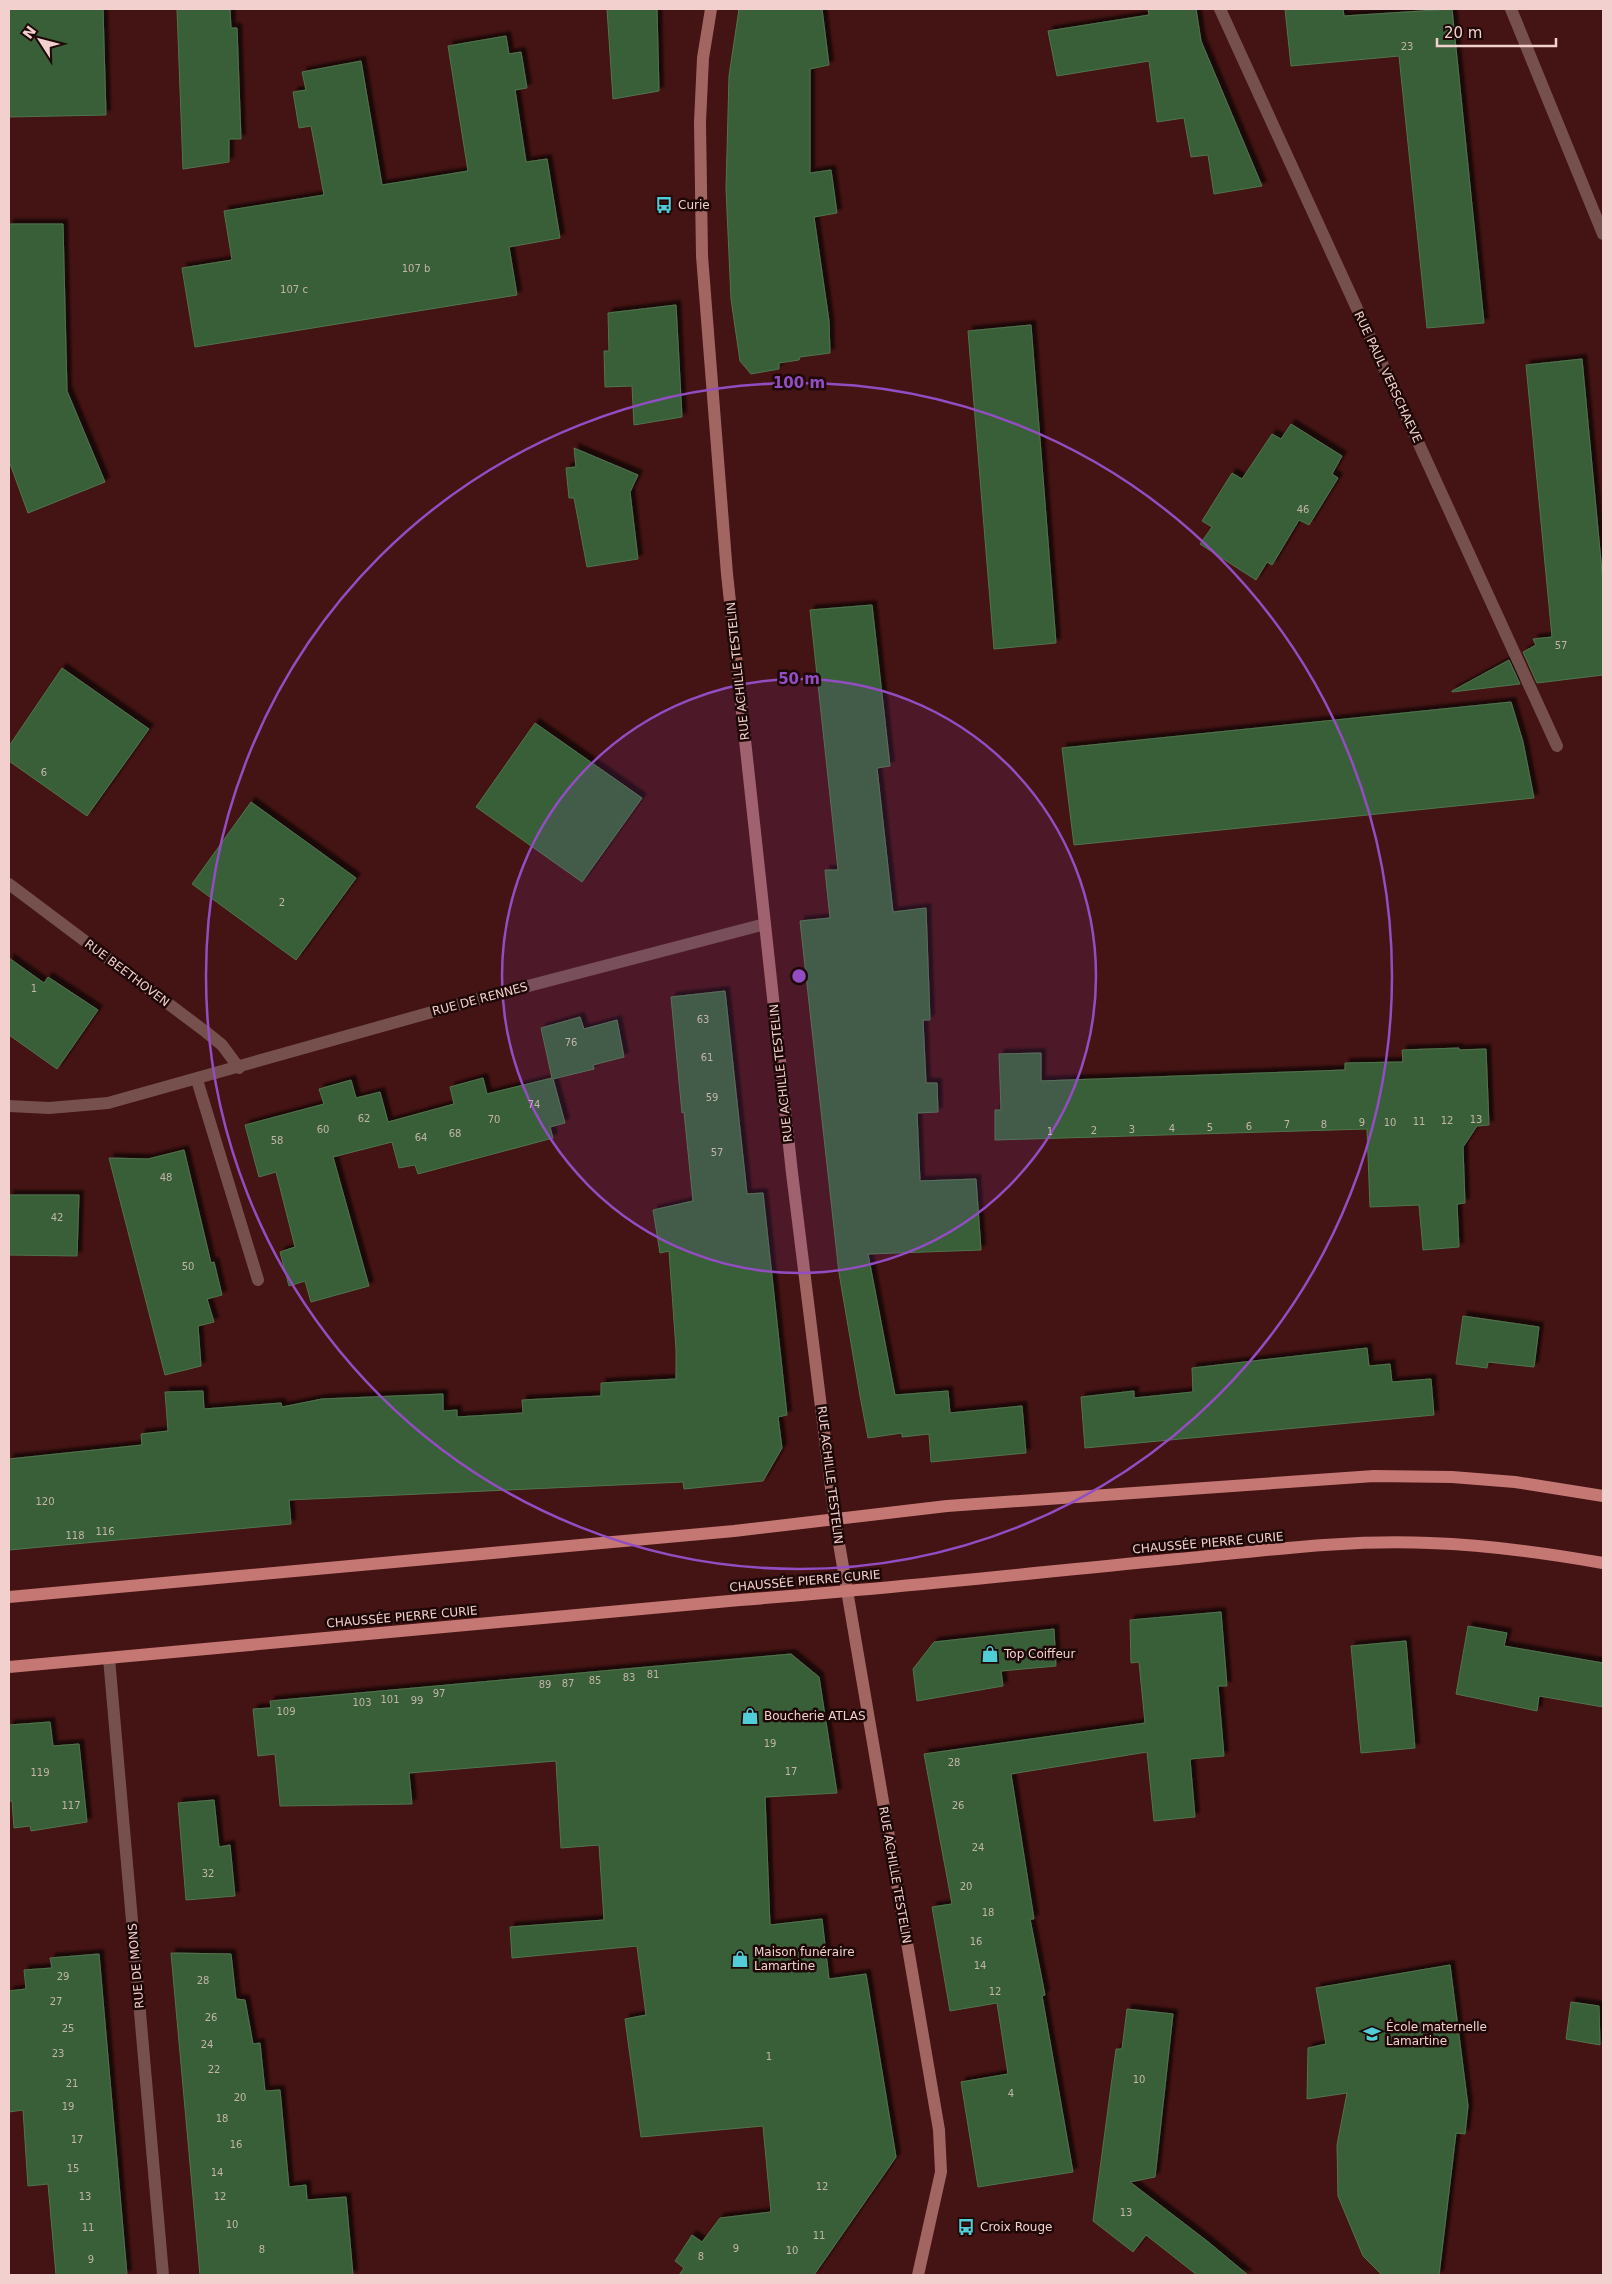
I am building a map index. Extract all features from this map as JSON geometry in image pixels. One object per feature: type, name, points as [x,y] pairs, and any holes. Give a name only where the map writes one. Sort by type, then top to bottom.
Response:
[{"type":"main road","points":[[9,1597],[734,1531],[947,1506],[1374,1476],[1452,1477],[1497,1481],[1603,1496]]},
{"type":"main road","name":"CHAUSSÉE PIERRE CURIE","points":[[9,1667],[730,1600],[846,1592],[1249,1552],[1386,1543],[1428,1542],[1510,1548],[1603,1563]]},
{"type":"street","name":"RUE ACHILLE TESTELIN","points":[[711,9],[703,58],[700,122],[702,256],[727,574],[792,1173],[835,1520],[939,2130],[941,2172],[918,2275]]},
{"type":"street","name":"RUE PAUL VERSCHAEVE","points":[[1220,9],[1557,746]]},
{"type":"street","points":[[1510,9],[1603,234]]},
{"type":"street","name":"RUE BEETHOVEN","points":[[9,884],[206,1032],[222,1045],[239,1068]]},
{"type":"street","name":"RUE DE RENNES","points":[[9,1106],[49,1108],[108,1103],[197,1080],[482,998],[765,924]]},
{"type":"street","points":[[197,1080],[258,1280]]},
{"type":"street","name":"RUE DE MONS","points":[[109,1658],[164,2275]]},
{"type":"building","points":[[9,9],[103,9],[106,115],[9,117]]},
{"type":"building","points":[[177,9],[230,9],[231,28],[237,28],[241,139],[229,139],[229,162],[183,169]]},
{"type":"building","points":[[607,9],[657,9],[659,91],[613,99]]},
{"type":"building","points":[[739,9],[822,9],[829,65],[810,69],[810,173],[831,170],[837,213],[814,217],[829,321],[830,353],[800,357],[799,360],[779,363],[779,369],[751,374],[740,361],[731,299],[726,189],[729,76]]},
{"type":"building","points":[[1148,9],[1196,9],[1201,41],[1262,186],[1214,194],[1208,155],[1191,157],[1184,118],[1157,122],[1149,61],[1057,76],[1048,31],[1149,15]]},
{"type":"building","points":[[1285,9],[1343,9],[1344,16],[1452,9],[1484,323],[1427,328],[1399,56],[1291,66]]},
{"type":"building","points":[[506,36],[509,54],[521,52],[527,88],[515,90],[526,162],[547,159],[560,238],[509,247],[517,295],[195,347],[182,268],[232,260],[224,211],[324,195],[311,126],[299,128],[293,92],[306,90],[302,72],[361,61],[382,185],[468,171],[448,46]]},
{"type":"building","points":[[9,224],[63,224],[67,391],[105,482],[28,513],[9,461]]},
{"type":"building","points":[[676,305],[682,417],[634,425],[632,386],[605,387],[604,351],[609,351],[608,313]]},
{"type":"building","points":[[1031,325],[1056,643],[994,649],[968,331]]},
{"type":"building","points":[[1582,359],[1603,583],[1603,675],[1537,683],[1523,652],[1536,645],[1533,639],[1552,637],[1526,365]]},
{"type":"building","points":[[1291,424],[1342,456],[1332,474],[1338,478],[1309,525],[1299,520],[1272,565],[1267,562],[1256,580],[1200,544],[1212,527],[1202,521],[1232,473],[1242,479],[1272,434],[1281,439]]},
{"type":"building","points":[[574,448],[638,475],[630,492],[638,559],[587,567],[574,498],[569,498],[566,468],[576,467]]},
{"type":"building","points":[[872,605],[890,766],[877,768],[893,912],[926,908],[930,1020],[923,1020],[926,1083],[937,1083],[938,1112],[917,1113],[920,1181],[976,1179],[981,1250],[868,1254],[895,1395],[948,1391],[950,1413],[1022,1406],[1026,1453],[931,1462],[929,1434],[902,1437],[902,1433],[868,1438],[860,1396],[839,1273],[800,921],[830,918],[825,870],[838,870],[810,610]]},
{"type":"building","points":[[1509,660],[1520,684],[1452,692],[1452,691]]},
{"type":"building","points":[[62,668],[149,729],[87,816],[9,761],[9,746]]},
{"type":"building","points":[[1511,702],[1523,742],[1534,798],[1074,845],[1062,748]]},
{"type":"building","points":[[535,723],[642,798],[582,882],[476,807]]},
{"type":"building","points":[[251,802],[356,878],[296,960],[192,884]]},
{"type":"building","points":[[9,958],[44,983],[48,977],[98,1010],[57,1069],[9,1035]]},
{"type":"building","points":[[725,991],[747,1194],[763,1193],[787,1415],[778,1417],[782,1448],[763,1481],[684,1489],[683,1482],[289,1500],[291,1524],[9,1550],[9,1459],[142,1445],[141,1434],[168,1431],[165,1392],[203,1391],[204,1409],[281,1403],[282,1407],[322,1399],[443,1394],[443,1411],[457,1410],[457,1417],[523,1413],[522,1400],[601,1396],[601,1383],[676,1379],[676,1349],[669,1251],[660,1253],[653,1210],[693,1201],[684,1112],[682,1113],[671,997]]},
{"type":"building","points":[[580,1017],[584,1029],[617,1020],[624,1057],[593,1065],[594,1069],[553,1079],[565,1123],[550,1127],[553,1138],[418,1174],[415,1165],[399,1168],[392,1142],[333,1157],[369,1286],[311,1302],[305,1281],[289,1286],[280,1252],[295,1247],[276,1172],[259,1177],[245,1125],[324,1104],[319,1089],[351,1080],[356,1098],[380,1092],[388,1122],[454,1104],[450,1087],[483,1078],[487,1094],[552,1078],[541,1028]]},
{"type":"building","points":[[1459,1048],[1459,1050],[1486,1049],[1489,1125],[1477,1126],[1463,1147],[1465,1203],[1457,1204],[1459,1247],[1423,1250],[1419,1205],[1370,1207],[1367,1129],[995,1140],[995,1110],[1001,1110],[999,1054],[1041,1053],[1041,1081],[1345,1070],[1345,1063],[1403,1062],[1402,1050]]},
{"type":"building","points":[[184,1150],[211,1263],[214,1262],[222,1295],[207,1299],[214,1322],[198,1326],[201,1366],[165,1375],[109,1158],[148,1159]]},
{"type":"building","points":[[9,1195],[79,1195],[77,1256],[9,1255]]},
{"type":"building","points":[[1463,1316],[1539,1327],[1534,1367],[1488,1362],[1487,1368],[1456,1364]]},
{"type":"building","points":[[1367,1348],[1369,1366],[1390,1364],[1392,1382],[1431,1379],[1434,1415],[1085,1448],[1081,1397],[1134,1391],[1134,1398],[1193,1392],[1192,1368]]},
{"type":"building","points":[[1221,1612],[1227,1686],[1218,1686],[1224,1756],[1190,1759],[1195,1817],[1154,1821],[1147,1752],[1011,1774],[1034,1919],[1030,1919],[1045,1995],[1042,1996],[1073,2172],[978,2187],[961,2082],[1008,2074],[997,2003],[950,2011],[932,1907],[952,1904],[924,1754],[1145,1723],[1139,1662],[1131,1663],[1130,1620]]},
{"type":"building","points":[[1468,1626],[1507,1633],[1504,1646],[1603,1663],[1603,1707],[1539,1696],[1537,1711],[1456,1694]]},
{"type":"building","name":"Top Coiffeur","points":[[1054,1629],[1056,1666],[1001,1671],[1003,1686],[917,1701],[913,1669],[934,1642]]},
{"type":"building","points":[[1406,1641],[1415,1748],[1361,1753],[1351,1646]]},
{"type":"building","points":[[791,1654],[819,1677],[837,1793],[765,1797],[770,1925],[822,1919],[829,1979],[866,1974],[896,2157],[814,2275],[679,2275],[684,2268],[675,2261],[692,2235],[702,2242],[720,2218],[771,2212],[763,2126],[641,2137],[625,2019],[646,2015],[637,1946],[512,1958],[510,1927],[604,1920],[599,1845],[561,1848],[556,1761],[409,1773],[412,1804],[280,1806],[275,1754],[258,1756],[253,1709],[271,1708],[270,1701]]},
{"type":"building","points":[[50,1722],[53,1746],[79,1744],[87,1822],[31,1831],[30,1826],[14,1828],[12,1801],[9,1801],[9,1725]]},
{"type":"building","points":[[214,1800],[219,1847],[230,1845],[235,1896],[186,1900],[178,1803]]},
{"type":"building","points":[[171,1953],[231,1954],[236,1999],[245,2000],[253,2044],[260,2043],[265,2091],[280,2090],[289,2187],[306,2185],[307,2200],[346,2197],[353,2275],[200,2275]]},
{"type":"building","points":[[99,1954],[127,2275],[56,2275],[48,2184],[28,2186],[23,2110],[9,2112],[9,1991],[26,1989],[24,1970],[52,1968],[50,1958]]},
{"type":"building","points":[[1450,1965],[1468,2106],[1465,2134],[1456,2133],[1439,2275],[1382,2275],[1363,2256],[1338,2196],[1337,2145],[1347,2093],[1307,2099],[1308,2048],[1326,2044],[1316,1988]]},
{"type":"building","points":[[1571,2002],[1599,2006],[1600,2045],[1566,2039]]},
{"type":"building","points":[[1127,2009],[1173,2014],[1155,2177],[1130,2182],[1248,2275],[1197,2275],[1146,2235],[1133,2252],[1093,2221],[1116,2049],[1122,2049]]},
{"type":"place","name":"Curie","points":[[664,205]]},
{"type":"place","name":"Top Coiffeur","points":[[990,1654]]},
{"type":"place","name":"Boucherie ATLAS","points":[[750,1716]]},
{"type":"place","name":"Maison funéraire Lamartine","points":[[740,1959]]},
{"type":"place","name":"École maternelle Lamartine","points":[[1372,2034]]},
{"type":"place","name":"Croix Rouge","points":[[966,2227]]}]
